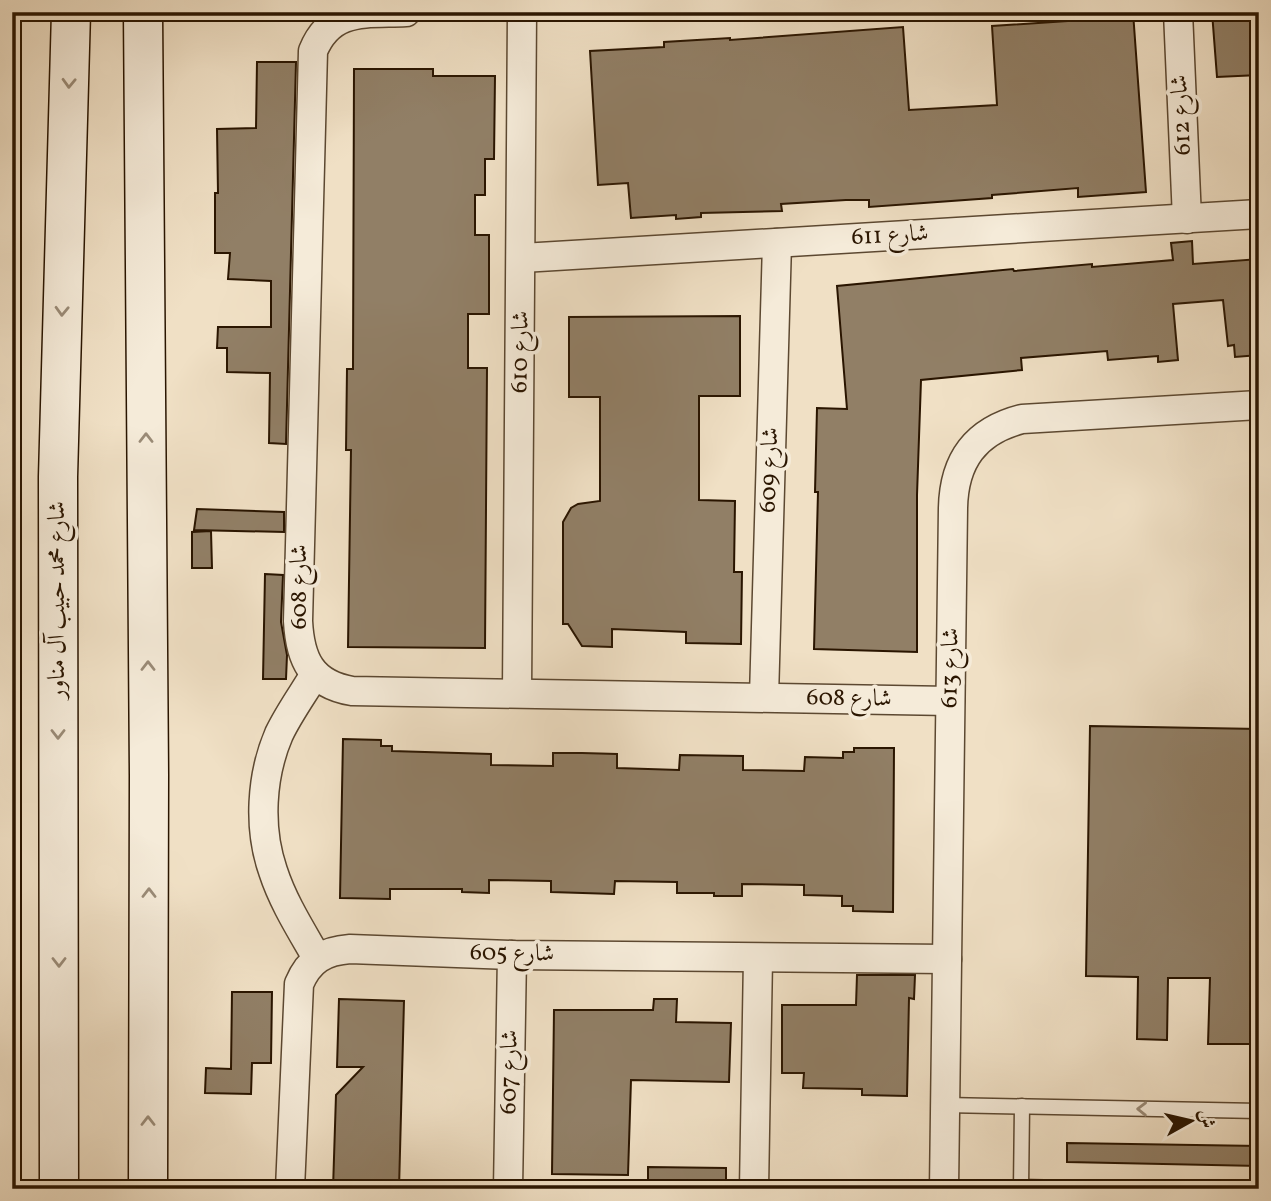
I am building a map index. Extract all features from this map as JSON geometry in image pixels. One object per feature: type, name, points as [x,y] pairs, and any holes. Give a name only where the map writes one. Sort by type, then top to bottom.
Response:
[{"type":"main road","name":"شارع محمد حبيب آل مناور","points":[[59,1189],[58,477],[71,12]]},
{"type":"main road","points":[[143,12],[149,775],[148,1189]]},
{"type":"street","name":"شارع 608","points":[[407,12],[361,14],[336,21],[325,29],[313,51],[298,621],[300,648],[315,674],[330,685],[352,691],[950,701]]},
{"type":"street","name":"شارع 610","points":[[517,692],[522,12]]},
{"type":"street","name":"شارع 612","points":[[1178,12],[1187,219]]},
{"type":"street","name":"شارع 611","points":[[522,258],[1259,214]]},
{"type":"street","name":"شارع 609","points":[[764,697],[777,243]]},
{"type":"street","name":"شارع 613","points":[[944,1189],[953,493],[961,464],[978,440],[1006,423],[1022,419],[1259,405]]},
{"type":"street","points":[[289,1189],[299,984],[304,972],[317,958],[272,870],[263,811],[265,781],[278,737],[315,674]]},
{"type":"street","name":"شارع 605","points":[[317,958],[337,950],[350,949],[512,955],[947,959]]},
{"type":"street","name":"شارع 607","points":[[508,1189],[512,955]]},
{"type":"street","points":[[754,1189],[758,958]]},
{"type":"lane","points":[[945,1105],[1259,1111]]},
{"type":"lane","points":[[1022,1106],[1021,1188],[1114,1189]]},
{"type":"building","points":[[1133,12],[1146,192],[1078,197],[1078,188],[992,195],[992,198],[869,207],[869,200],[846,200],[781,204],[782,211],[701,213],[701,217],[676,219],[676,215],[631,218],[628,183],[598,185],[590,51],[664,47],[664,42],[730,40],[903,27],[909,110],[997,105],[992,26],[1067,21],[1067,16]]},
{"type":"building","points":[[1212,12],[1259,12],[1259,75],[1217,77]]},
{"type":"building","points":[[257,62],[296,62],[286,444],[269,443],[270,373],[227,372],[227,348],[217,348],[218,327],[271,327],[271,281],[228,279],[230,253],[215,253],[217,129],[256,128]]},
{"type":"building","points":[[354,69],[433,69],[433,76],[495,76],[494,159],[485,159],[485,195],[475,195],[475,235],[489,235],[489,314],[468,314],[468,368],[487,368],[485,648],[348,647],[351,450],[346,450],[347,369],[353,369]]},
{"type":"building","points":[[1192,241],[1193,264],[1259,259],[1259,355],[1235,357],[1234,345],[1228,346],[1223,300],[1173,304],[1178,360],[1158,362],[1158,356],[1108,360],[1107,351],[1021,358],[1022,370],[921,380],[917,495],[917,652],[814,649],[817,408],[847,409],[837,286],[1013,269],[1092,264],[1092,267],[1173,260],[1171,243]]},
{"type":"building","points":[[740,316],[740,396],[699,396],[699,500],[735,501],[734,572],[742,572],[741,644],[686,643],[686,632],[612,629],[612,647],[582,646],[568,624],[563,624],[563,522],[571,508],[578,504],[600,501],[600,397],[569,397],[569,317]]},
{"type":"building","points":[[197,509],[284,512],[284,532],[194,530]]},
{"type":"building","points":[[211,531],[212,568],[192,568],[192,532]]},
{"type":"building","points":[[265,574],[283,575],[281,622],[287,655],[286,679],[263,679]]},
{"type":"building","points":[[1090,726],[1259,729],[1259,1044],[1208,1044],[1210,978],[1168,978],[1167,1040],[1137,1039],[1138,977],[1086,976]]},
{"type":"building","points":[[343,739],[381,740],[381,746],[392,746],[392,751],[491,754],[491,765],[553,766],[553,753],[582,753],[617,754],[617,768],[679,770],[680,755],[743,756],[743,770],[804,771],[805,757],[843,758],[843,752],[854,752],[854,748],[894,748],[893,912],[853,911],[853,906],[842,906],[842,896],[804,895],[804,885],[742,884],[742,896],[714,896],[714,893],[677,893],[677,882],[615,881],[614,894],[551,892],[551,881],[489,880],[489,893],[462,892],[462,889],[390,889],[390,899],[340,898]]},
{"type":"building","points":[[857,975],[915,975],[914,999],[909,998],[907,1096],[862,1095],[862,1089],[803,1088],[804,1073],[782,1073],[782,1005],[856,1005]]},
{"type":"building","points":[[232,992],[272,992],[271,1063],[252,1063],[251,1094],[205,1093],[206,1068],[231,1069]]},
{"type":"building","points":[[339,999],[404,1001],[399,1189],[333,1189],[336,1095],[363,1067],[337,1067]]},
{"type":"building","points":[[654,999],[677,999],[676,1022],[731,1023],[729,1082],[631,1080],[628,1175],[552,1174],[554,1010],[653,1010]]},
{"type":"building","points":[[1067,1143],[1259,1146],[1259,1166],[1067,1162]]},
{"type":"building","points":[[648,1167],[726,1168],[726,1189],[648,1189]]}]
